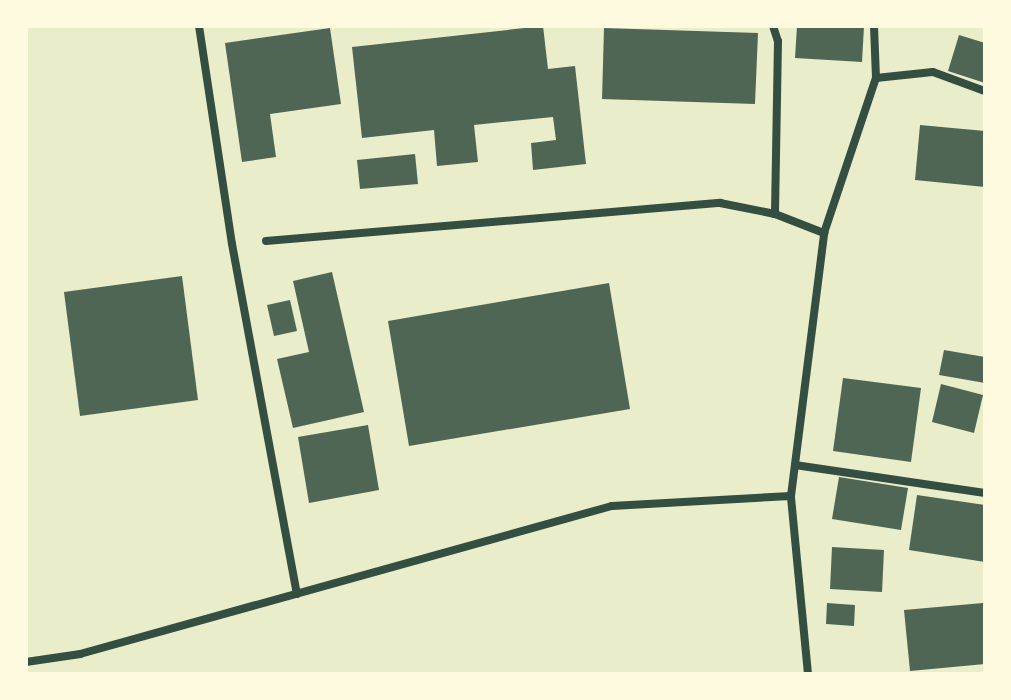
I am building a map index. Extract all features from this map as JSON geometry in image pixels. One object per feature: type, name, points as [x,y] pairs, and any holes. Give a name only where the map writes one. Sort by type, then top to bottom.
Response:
[{"type":"street","points":[[199,26],[232,244],[297,594]]},
{"type":"street","points":[[773,26],[778,41],[775,214]]},
{"type":"street","points":[[808,674],[791,496],[824,233],[876,78],[874,26]]},
{"type":"street","points":[[876,78],[933,72],[985,91]]},
{"type":"street","points":[[266,241],[720,203],[775,214],[824,233]]},
{"type":"street","points":[[795,465],[985,493]]},
{"type":"street","points":[[26,662],[80,654],[612,506],[791,496]]},
{"type":"building","points":[[543,26],[548,69],[575,66],[586,164],[533,170],[531,143],[556,140],[553,117],[474,125],[478,162],[437,166],[434,130],[362,138],[352,47]]},
{"type":"building","points":[[797,26],[864,26],[862,62],[795,58]]},
{"type":"building","points":[[330,28],[341,104],[270,114],[276,157],[242,162],[225,43]]},
{"type":"building","points":[[604,28],[758,33],[755,104],[602,99]]},
{"type":"building","points":[[959,35],[985,43],[985,83],[948,71]]},
{"type":"building","points":[[920,125],[985,131],[985,187],[915,180]]},
{"type":"building","points":[[415,154],[418,184],[360,189],[357,160]]},
{"type":"building","points":[[332,272],[364,412],[293,428],[277,359],[309,352],[293,281]]},
{"type":"building","points":[[182,276],[198,400],[80,416],[64,292]]},
{"type":"building","points":[[609,283],[630,409],[409,446],[388,321]]},
{"type":"building","points":[[290,300],[297,331],[274,336],[267,305]]},
{"type":"building","points":[[944,350],[985,357],[985,383],[939,375]]},
{"type":"building","points":[[843,378],[921,388],[911,462],[833,451]]},
{"type":"building","points":[[941,384],[983,395],[974,433],[932,422]]},
{"type":"building","points":[[368,425],[379,490],[309,503],[298,437]]},
{"type":"building","points":[[839,477],[908,488],[901,530],[832,519]]},
{"type":"building","points":[[917,495],[985,505],[985,562],[909,550]]},
{"type":"building","points":[[832,547],[884,550],[882,592],[830,589]]},
{"type":"building","points":[[827,603],[855,605],[854,626],[826,624]]},
{"type":"building","points":[[983,603],[985,664],[910,671],[904,610]]}]
